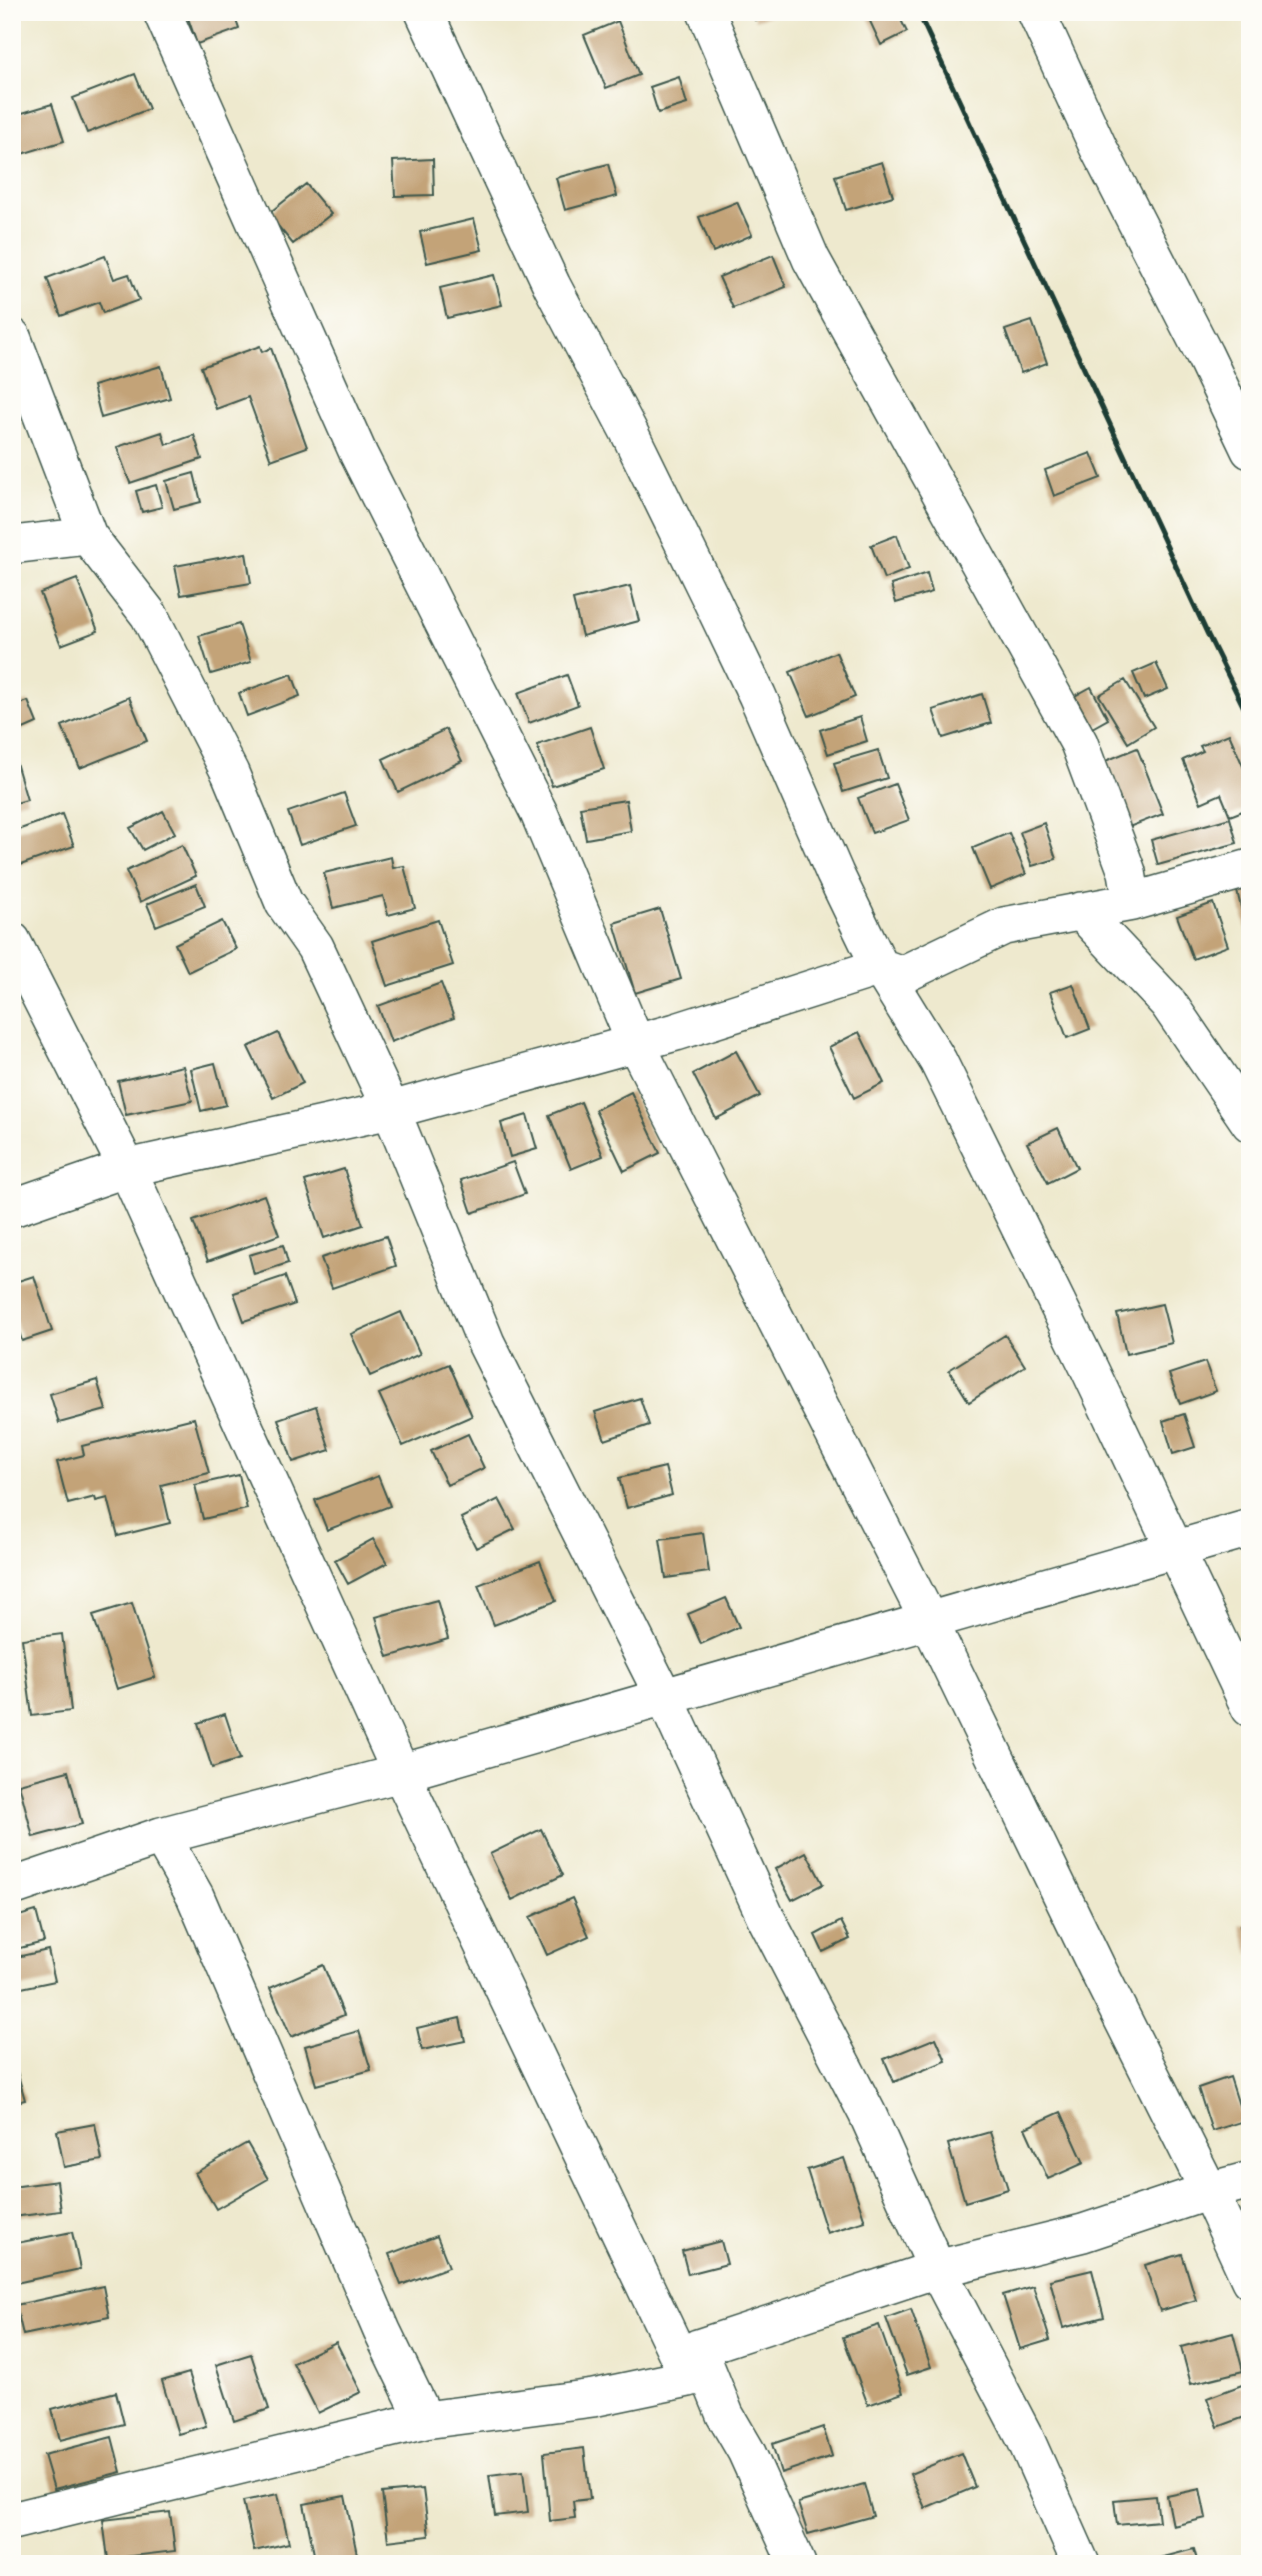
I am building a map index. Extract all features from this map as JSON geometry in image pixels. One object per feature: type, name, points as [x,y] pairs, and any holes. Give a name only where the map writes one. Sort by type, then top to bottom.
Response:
[{"type":"street","points":[[162,12],[359,455],[538,813],[635,1042],[929,1621],[1097,1968],[1209,2191],[1250,2280]]},
{"type":"street","points":[[424,12],[552,286],[629,432],[710,597],[880,967],[937,1061],[1089,1368],[1250,1708]]},
{"type":"street","points":[[706,12],[811,259],[1079,743],[1127,872],[1132,902]]},
{"type":"street","points":[[1036,12],[1098,147],[1250,450]]},
{"type":"street","points":[[12,337],[88,536],[149,615],[230,773],[284,903],[315,947],[391,1110],[486,1343],[664,1697],[766,1918],[867,2113],[937,2269],[1025,2438],[1081,2564]]},
{"type":"street","points":[[12,545],[88,536]]},
{"type":"street","points":[[12,1208],[127,1168],[391,1110],[635,1042],[880,967],[902,975],[1004,926],[1132,902],[1250,868]]},
{"type":"street","points":[[1081,911],[1168,1003],[1250,1123]]},
{"type":"street","points":[[12,941],[127,1168],[401,1773],[694,2363],[746,2451],[796,2564]]},
{"type":"street","points":[[12,1887],[161,1836],[401,1773],[1250,1528]]},
{"type":"street","points":[[161,1836],[195,1896],[382,2331],[425,2420]]},
{"type":"street","points":[[12,2521],[425,2420],[593,2398],[694,2363],[937,2269],[1083,2233],[1250,2180]]},
{"type":"building","points":[[195,12],[233,12],[239,29],[197,44],[187,15]]},
{"type":"building","points":[[752,12],[777,12],[777,13],[755,20]]},
{"type":"building","points":[[878,12],[897,12],[907,32],[881,45],[868,17]]},
{"type":"building","points":[[618,21],[639,75],[606,88],[584,35]]},
{"type":"building","points":[[135,74],[149,109],[87,133],[73,98]]},
{"type":"building","points":[[679,77],[687,104],[658,113],[650,87]]},
{"type":"building","points":[[52,104],[64,141],[12,157],[12,116]]},
{"type":"building","points":[[433,159],[434,195],[395,196],[393,161]]},
{"type":"building","points":[[882,162],[893,196],[846,210],[835,176]]},
{"type":"building","points":[[608,164],[617,196],[565,210],[556,178]]},
{"type":"building","points":[[306,184],[331,214],[293,244],[268,214]]},
{"type":"building","points":[[737,202],[752,235],[713,252],[699,217]]},
{"type":"building","points":[[474,219],[482,250],[427,263],[420,232]]},
{"type":"building","points":[[773,255],[786,287],[733,308],[719,277]]},
{"type":"building","points":[[105,256],[114,279],[129,274],[139,300],[103,313],[99,302],[61,316],[47,278]]},
{"type":"building","points":[[494,275],[502,305],[447,318],[440,288]]},
{"type":"building","points":[[1032,321],[1047,363],[1021,373],[1005,330]]},
{"type":"building","points":[[260,346],[262,352],[271,348],[307,447],[271,460],[248,397],[216,409],[201,367]]},
{"type":"building","points":[[161,366],[170,398],[101,418],[93,386]]},
{"type":"building","points":[[162,432],[166,445],[194,435],[202,459],[130,483],[117,447]]},
{"type":"building","points":[[1091,453],[1101,478],[1054,496],[1045,470]]},
{"type":"building","points":[[194,473],[201,502],[174,509],[166,481]]},
{"type":"building","points":[[156,485],[162,507],[142,512],[136,491]]},
{"type":"building","points":[[897,535],[909,569],[884,579],[871,545]]},
{"type":"building","points":[[246,553],[251,583],[181,595],[175,566]]},
{"type":"building","points":[[927,573],[932,592],[896,603],[891,585]]},
{"type":"building","points":[[77,579],[98,631],[61,645],[40,593]]},
{"type":"building","points":[[630,586],[639,621],[582,636],[573,600]]},
{"type":"building","points":[[239,624],[251,662],[211,674],[199,636]]},
{"type":"building","points":[[836,652],[855,697],[809,716],[790,672]]},
{"type":"building","points":[[1156,663],[1168,689],[1144,699],[1133,673]]},
{"type":"building","points":[[292,674],[300,696],[247,716],[239,693]]},
{"type":"building","points":[[567,675],[578,705],[529,723],[518,693]]},
{"type":"building","points":[[1125,680],[1154,727],[1128,743],[1099,695]]},
{"type":"building","points":[[1091,687],[1108,719],[1092,728],[1075,696]]},
{"type":"building","points":[[982,694],[991,723],[943,738],[933,710]]},
{"type":"building","points":[[129,697],[147,741],[80,768],[62,726]]},
{"type":"building","points":[[28,701],[37,723],[12,734],[12,707]]},
{"type":"building","points":[[860,717],[867,741],[828,754],[820,730]]},
{"type":"building","points":[[590,727],[604,769],[552,786],[537,745]]},
{"type":"building","points":[[446,729],[462,761],[398,792],[383,759]]},
{"type":"building","points":[[1229,734],[1250,782],[1250,808],[1230,816],[1221,794],[1201,803],[1183,760],[1203,751],[1200,746]]},
{"type":"building","points":[[1137,748],[1163,814],[1129,827],[1103,762]]},
{"type":"building","points":[[878,750],[887,778],[843,792],[834,763]]},
{"type":"building","points":[[15,759],[27,800],[12,804],[12,760]]},
{"type":"building","points":[[895,784],[909,820],[872,833],[858,798]]},
{"type":"building","points":[[344,793],[356,826],[300,845],[288,812]]},
{"type":"building","points":[[626,800],[631,831],[586,839],[580,807]]},
{"type":"building","points":[[163,811],[175,833],[143,850],[130,828]]},
{"type":"building","points":[[62,814],[74,846],[12,868],[12,832]]},
{"type":"building","points":[[1230,818],[1237,843],[1158,865],[1151,840]]},
{"type":"building","points":[[1044,823],[1056,859],[1032,866],[1020,832]]},
{"type":"building","points":[[1009,833],[1026,874],[990,889],[973,848]]},
{"type":"building","points":[[182,845],[196,876],[140,902],[126,871]]},
{"type":"building","points":[[391,857],[393,868],[404,866],[415,908],[388,915],[383,896],[333,908],[324,873]]},
{"type":"building","points":[[196,884],[205,906],[156,926],[147,904]]},
{"type":"building","points":[[1250,884],[1250,940],[1249,940],[1236,887]]},
{"type":"building","points":[[1213,903],[1228,946],[1193,959],[1177,916]]},
{"type":"building","points":[[660,909],[681,979],[635,993],[614,923]]},
{"type":"building","points":[[438,920],[453,965],[387,986],[372,941]]},
{"type":"building","points":[[222,921],[236,949],[188,972],[175,944]]},
{"type":"building","points":[[441,983],[454,1018],[391,1042],[378,1006]]},
{"type":"building","points":[[1073,984],[1090,1029],[1067,1038],[1050,992]]},
{"type":"building","points":[[859,1032],[884,1083],[854,1098],[829,1047]]},
{"type":"building","points":[[278,1033],[303,1083],[273,1098],[248,1047]]},
{"type":"building","points":[[736,1051],[760,1096],[716,1119],[693,1074]]},
{"type":"building","points":[[215,1063],[226,1105],[201,1111],[191,1069]]},
{"type":"building","points":[[183,1066],[192,1101],[126,1115],[118,1081]]},
{"type":"building","points":[[631,1092],[660,1153],[624,1171],[595,1110]]},
{"type":"building","points":[[581,1102],[603,1156],[571,1169],[549,1115]]},
{"type":"building","points":[[527,1115],[537,1149],[510,1157],[501,1123]]},
{"type":"building","points":[[1058,1128],[1077,1168],[1048,1183],[1027,1143]]},
{"type":"building","points":[[513,1162],[525,1194],[472,1213],[461,1180]]},
{"type":"building","points":[[344,1169],[363,1225],[324,1238],[305,1181]]},
{"type":"building","points":[[264,1195],[279,1235],[208,1261],[193,1221]]},
{"type":"building","points":[[386,1236],[396,1266],[332,1288],[321,1258]]},
{"type":"building","points":[[283,1245],[288,1263],[254,1274],[249,1255]]},
{"type":"building","points":[[34,1276],[52,1331],[22,1341],[12,1310],[12,1283]]},
{"type":"building","points":[[285,1276],[295,1304],[244,1321],[234,1293]]},
{"type":"building","points":[[1162,1304],[1172,1343],[1126,1354],[1117,1314]]},
{"type":"building","points":[[401,1312],[420,1354],[370,1376],[351,1334]]},
{"type":"building","points":[[1005,1335],[1025,1366],[969,1402],[949,1370]]},
{"type":"building","points":[[1205,1362],[1216,1391],[1180,1404],[1169,1374]]},
{"type":"building","points":[[449,1364],[472,1416],[403,1446],[379,1394]]},
{"type":"building","points":[[97,1380],[106,1410],[59,1423],[50,1394]]},
{"type":"building","points":[[640,1398],[649,1425],[605,1440],[595,1412]]},
{"type":"building","points":[[316,1406],[330,1450],[293,1462],[278,1419]]},
{"type":"building","points":[[1184,1414],[1195,1447],[1173,1454],[1163,1421]]},
{"type":"building","points":[[194,1418],[209,1473],[161,1485],[170,1523],[118,1536],[108,1498],[96,1501],[95,1497],[68,1504],[57,1462],[84,1455],[82,1446]]},
{"type":"building","points":[[468,1434],[484,1468],[447,1485],[431,1451]]},
{"type":"building","points":[[665,1467],[672,1495],[627,1508],[619,1478]]},
{"type":"building","points":[[239,1475],[247,1509],[203,1519],[195,1485]]},
{"type":"building","points":[[378,1476],[390,1506],[327,1530],[315,1500]]},
{"type":"building","points":[[499,1499],[515,1529],[476,1548],[461,1518]]},
{"type":"building","points":[[703,1533],[709,1572],[666,1578],[660,1539]]},
{"type":"building","points":[[373,1539],[387,1563],[348,1584],[335,1560]]},
{"type":"building","points":[[540,1561],[556,1601],[494,1625],[478,1585]]},
{"type":"building","points":[[726,1598],[739,1627],[701,1644],[688,1614]]},
{"type":"building","points":[[437,1600],[448,1639],[388,1657],[376,1617]]},
{"type":"building","points":[[132,1603],[155,1677],[117,1689],[93,1615]]},
{"type":"building","points":[[62,1634],[71,1711],[32,1716],[22,1639]]},
{"type":"building","points":[[225,1714],[240,1759],[212,1768],[198,1723]]},
{"type":"building","points":[[68,1771],[82,1824],[33,1837],[19,1784]]},
{"type":"building","points":[[541,1829],[563,1875],[512,1900],[490,1854]]},
{"type":"building","points":[[806,1852],[823,1884],[792,1900],[775,1869]]},
{"type":"building","points":[[572,1898],[589,1936],[547,1955],[530,1917]]},
{"type":"building","points":[[36,1911],[44,1942],[12,1950],[12,1918]]},
{"type":"building","points":[[841,1921],[850,1939],[823,1952],[815,1935]]},
{"type":"building","points":[[1250,1923],[1250,1953],[1249,1953],[1240,1926]]},
{"type":"building","points":[[48,1950],[55,1981],[12,1990],[12,1958]]},
{"type":"building","points":[[323,1965],[344,2015],[291,2037],[270,1988]]},
{"type":"building","points":[[460,2018],[465,2041],[422,2050],[417,2028]]},
{"type":"building","points":[[359,2031],[371,2070],[316,2085],[305,2046]]},
{"type":"building","points":[[936,2038],[946,2061],[894,2082],[884,2059]]},
{"type":"building","points":[[16,2068],[25,2100],[12,2103],[12,2069]]},
{"type":"building","points":[[1230,2077],[1244,2121],[1212,2131],[1198,2088]]},
{"type":"building","points":[[1061,2112],[1084,2163],[1048,2179],[1025,2128]]},
{"type":"building","points":[[95,2124],[102,2160],[64,2167],[57,2131]]},
{"type":"building","points":[[990,2132],[1008,2189],[965,2202],[948,2144]]},
{"type":"building","points":[[247,2143],[268,2179],[216,2209],[195,2173]]},
{"type":"building","points":[[844,2158],[865,2221],[827,2233],[807,2170]]},
{"type":"building","points":[[57,2181],[61,2211],[12,2217],[12,2187]]},
{"type":"building","points":[[72,2232],[80,2269],[16,2283],[12,2267],[12,2244]]},
{"type":"building","points":[[437,2236],[449,2267],[401,2285],[389,2254]]},
{"type":"building","points":[[721,2241],[727,2264],[688,2274],[682,2251]]},
{"type":"building","points":[[1182,2254],[1196,2300],[1160,2311],[1145,2265]]},
{"type":"building","points":[[1092,2270],[1104,2317],[1063,2328],[1050,2280]]},
{"type":"building","points":[[103,2286],[109,2317],[23,2335],[16,2305]]},
{"type":"building","points":[[1033,2286],[1050,2340],[1020,2349],[1003,2295]]},
{"type":"building","points":[[911,2309],[931,2367],[907,2375],[886,2318]]},
{"type":"building","points":[[879,2325],[903,2393],[868,2405],[843,2337]]},
{"type":"building","points":[[1233,2333],[1243,2371],[1191,2384],[1181,2347]]},
{"type":"building","points":[[336,2342],[361,2392],[318,2413],[293,2363]]},
{"type":"building","points":[[251,2354],[269,2409],[234,2421],[216,2365]]},
{"type":"building","points":[[189,2373],[206,2426],[178,2434],[162,2381]]},
{"type":"building","points":[[1250,2382],[1250,2415],[1218,2427],[1207,2398]]},
{"type":"building","points":[[116,2392],[124,2424],[60,2440],[52,2409]]},
{"type":"building","points":[[823,2427],[832,2456],[781,2473],[772,2444]]},
{"type":"building","points":[[112,2437],[121,2472],[54,2489],[44,2455]]},
{"type":"building","points":[[584,2448],[590,2499],[573,2501],[575,2518],[550,2521],[544,2453]]},
{"type":"building","points":[[961,2453],[975,2487],[925,2508],[910,2474]]},
{"type":"building","points":[[523,2471],[528,2512],[495,2516],[489,2475]]},
{"type":"building","points":[[864,2484],[873,2516],[808,2534],[798,2503]]},
{"type":"building","points":[[423,2489],[429,2536],[388,2541],[382,2493]]},
{"type":"building","points":[[1200,2489],[1206,2518],[1173,2526],[1167,2496]]},
{"type":"building","points":[[278,2494],[289,2543],[254,2551],[243,2501]]},
{"type":"building","points":[[345,2496],[359,2564],[316,2564],[304,2504]]},
{"type":"building","points":[[1156,2496],[1159,2521],[1117,2525],[1114,2500]]},
{"type":"building","points":[[170,2512],[175,2551],[108,2559],[103,2520]]},
{"type":"building","points":[[1194,2549],[1198,2564],[1141,2564],[1141,2563]]},
{"type":"railway","points":[[918,12],[1250,720]]}]
